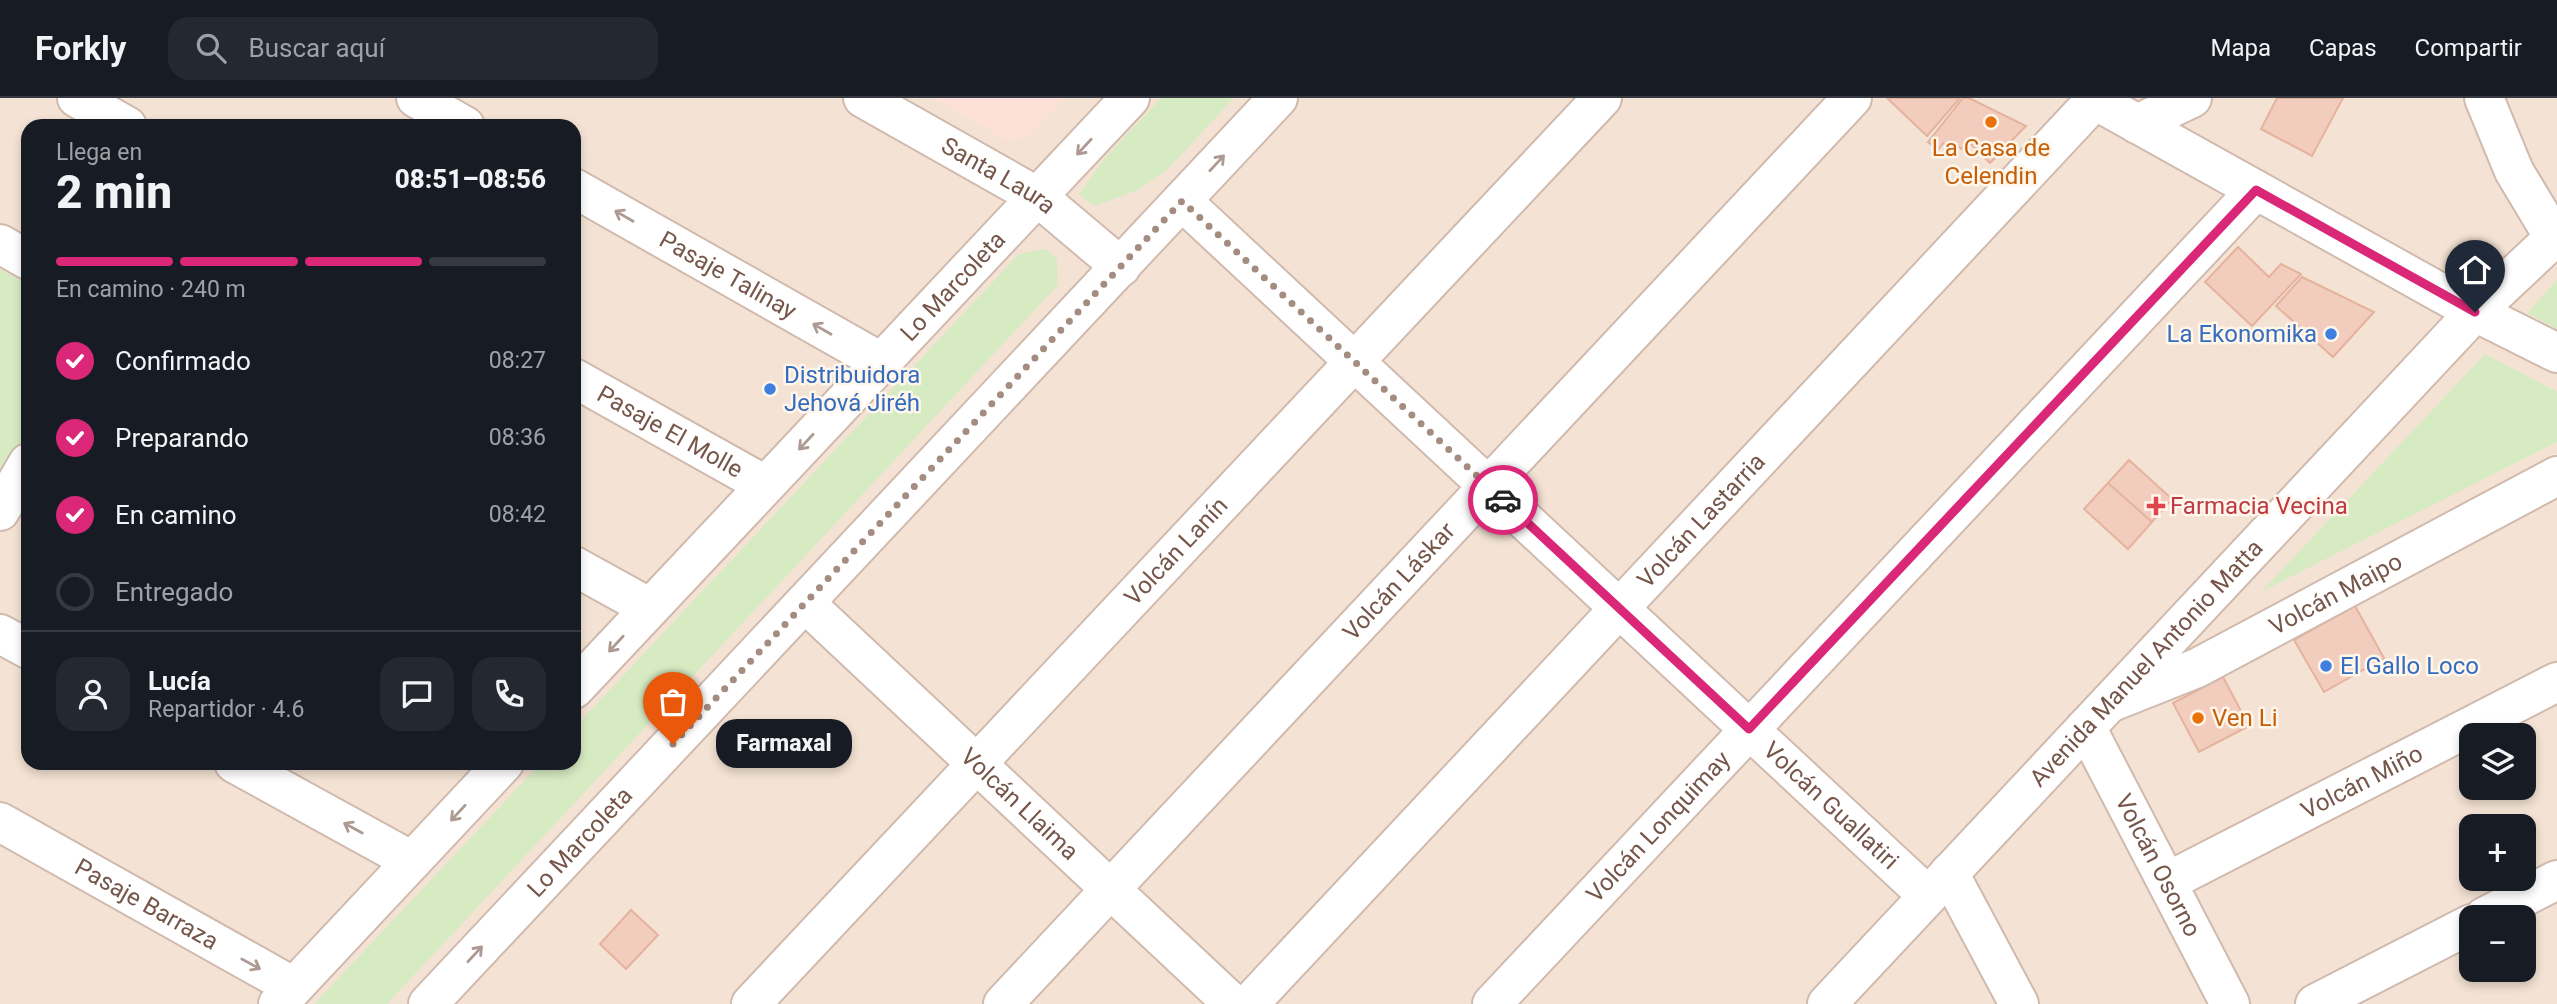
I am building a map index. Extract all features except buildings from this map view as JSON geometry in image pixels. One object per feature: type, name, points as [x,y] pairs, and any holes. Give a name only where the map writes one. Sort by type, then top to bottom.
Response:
[{"type":"street","points":[[77,98],[114,119]]},
{"type":"street","points":[[416,98],[453,119]]},
{"type":"street","name":"Santa Laura","points":[[863,98],[1038,197],[1121,267]]},
{"type":"street","name":"Lo Marcoleta","points":[[581,682],[1130,98]]},
{"type":"street","name":"Lo Marcoleta","points":[[428,1004],[1278,98]]},
{"type":"street","name":"Volcán Lanín","points":[[751,1004],[1602,98]]},
{"type":"street","name":"Volcán Láskar","points":[[1003,1004],[1852,98]]},
{"type":"street","points":[[2137,124],[2192,98]]},
{"type":"street","points":[[2484,98],[2514,171],[2555,236]]},
{"type":"street","points":[[2093,99],[2475,312],[2557,353]]},
{"type":"street","name":"Volcán Lastarria","points":[[1249,1004],[2093,99]]},
{"type":"street","name":"Volcán Lonquimay","points":[[1492,1004],[2256,190]]},
{"type":"street","name":"Pasaje Talinay","points":[[581,192],[881,362]]},
{"type":"street","name":"Volcán Guallatiri","points":[[1182,201],[1749,729],[1938,884],[2019,1004]]},
{"type":"street","name":"Avenida Manuel Antonio Matta","points":[[1826,1004],[2475,312],[2555,236]]},
{"type":"street","points":[[0,244],[21,256]]},
{"type":"street","name":"Pasaje El Molle","points":[[581,382],[765,485]]},
{"type":"street","points":[[0,511],[21,475]]},
{"type":"street","name":"Volcán Maipo","points":[[2097,715],[2197,668],[2557,475]]},
{"type":"street","points":[[581,570],[650,608]]},
{"type":"street","name":"Volcán Llaima","points":[[804,603],[1233,1004]]},
{"type":"street","points":[[0,634],[21,645]]},
{"type":"street","name":"Volcán Miño","points":[[2167,882],[2557,682]]},
{"type":"street","name":"Volcán Osorno","points":[[2097,715],[2167,882],[2230,1004]]},
{"type":"street","points":[[247,770],[412,861]]},
{"type":"street","points":[[286,996],[498,770]]},
{"type":"street","name":"Pasaje Barraza","points":[[0,822],[286,996]]},
{"type":"street","points":[[2508,905],[2557,880]]},
{"type":"street","points":[[2315,1004],[2459,930]]},
{"type":"shaded area","points":[[0,98],[2557,98],[2557,1004],[0,1004]]},
{"type":"shaded area","points":[[935,98],[1064,98],[1027,137],[1008,141]]},
{"type":"green space","points":[[1161,98],[1234,98],[1167,170],[1136,191],[1094,206],[1079,194],[1104,159]]},
{"type":"green space","points":[[1046,249],[1057,259],[1058,285],[387,1004],[314,1004],[534,770],[581,770],[581,721],[1019,254]]},
{"type":"green space","points":[[0,269],[21,281],[21,442],[0,479]]},
{"type":"green space","points":[[2557,280],[2557,329],[2527,313]]},
{"type":"green space","points":[[2485,354],[2557,392],[2557,442],[2261,592]]},
{"type":"way so far","points":[[673,744],[1182,201],[1503,500]]},
{"type":"place","name":"La Casa de Celendin","points":[[1991,122]]},
{"type":"place","name":"La Ekonomika","points":[[2331,334]]},
{"type":"place","name":"Distribuidora Jehová Jiréh","points":[[770,389]]},
{"type":"place","name":"Farmacia Vecina","points":[[2156,506]]},
{"type":"place","name":"El Gallo Loco","points":[[2326,666]]},
{"type":"place","name":"Ven Li","points":[[2198,718]]},
{"type":"place","name":"Farmaxal","points":[[673,744]]},
{"type":"route","points":[[1503,500],[1749,729],[2256,190],[2475,312]]}]
